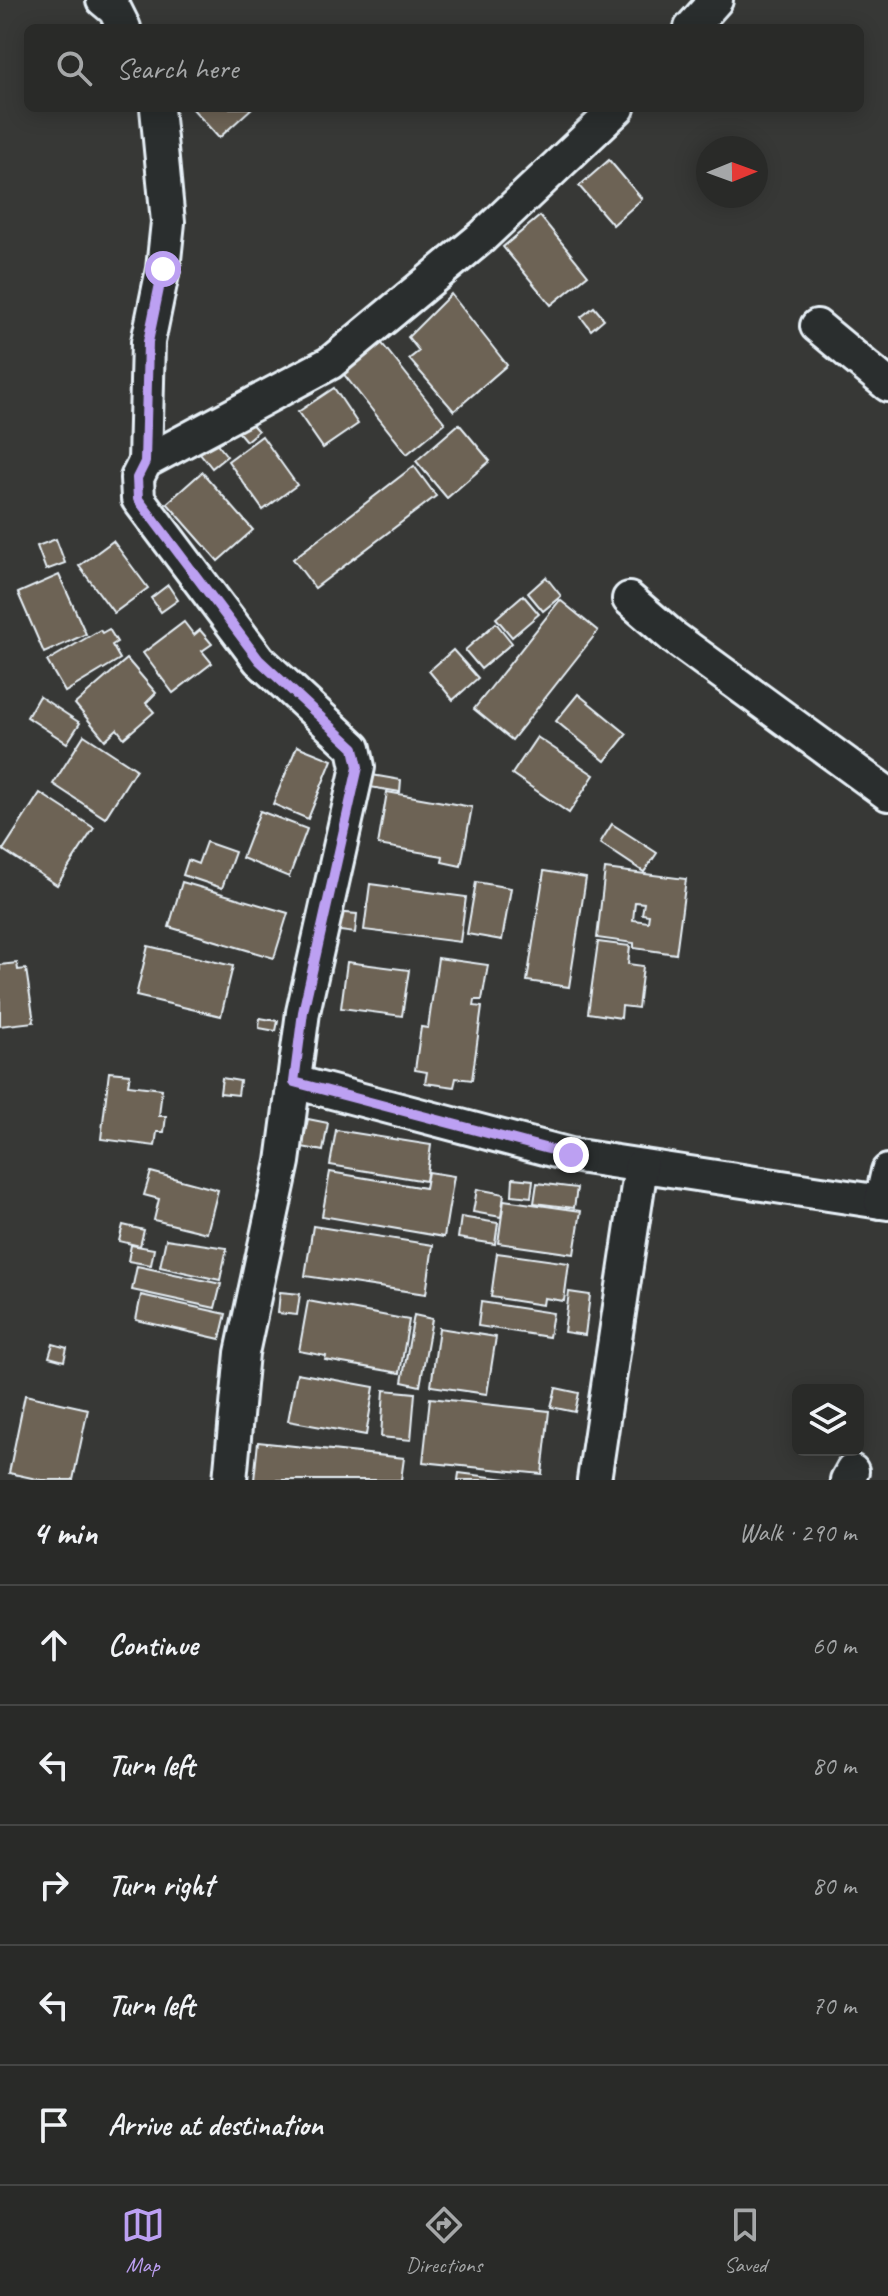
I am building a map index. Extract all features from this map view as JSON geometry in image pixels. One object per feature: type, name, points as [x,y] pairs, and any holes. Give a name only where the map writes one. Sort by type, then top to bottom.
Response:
[{"type":"street","points":[[103,0],[115,10],[122,24]]},
{"type":"street","points":[[695,24],[716,0]]},
{"type":"street","points":[[157,112],[168,222],[163,269],[148,342],[145,462],[137,478],[138,499],[259,660],[354,748],[358,767],[303,1012],[283,1162],[242,1353],[230,1480]]},
{"type":"street","points":[[145,462],[330,363],[482,237],[614,112]]},
{"type":"street","points":[[817,326],[888,385]]},
{"type":"street","points":[[629,599],[673,637],[888,794]]},
{"type":"street","points":[[294,1082],[571,1155],[884,1203],[888,1171]]},
{"type":"street","points":[[594,1480],[641,1166]]},
{"type":"building","points":[[196,112],[248,112],[219,138]]},
{"type":"building","points":[[609,160],[642,199],[613,225],[579,186]]},
{"type":"building","points":[[540,216],[588,275],[551,305],[503,247]]},
{"type":"building","points":[[451,294],[507,365],[454,411],[409,359],[419,351],[408,337]]},
{"type":"building","points":[[594,307],[604,319],[591,330],[581,317]]},
{"type":"building","points":[[380,341],[445,423],[407,454],[342,372]]},
{"type":"building","points":[[334,388],[358,424],[323,448],[298,412]]},
{"type":"building","points":[[246,418],[258,431],[246,441],[234,427]]},
{"type":"building","points":[[459,424],[490,461],[447,498],[416,461]]},
{"type":"building","points":[[262,436],[297,485],[263,510],[228,461]]},
{"type":"building","points":[[215,441],[227,456],[212,468],[200,453]]},
{"type":"building","points":[[414,466],[436,496],[315,588],[293,559]]},
{"type":"building","points":[[202,472],[253,530],[218,561],[167,503]]},
{"type":"building","points":[[56,539],[65,563],[46,570],[37,546]]},
{"type":"building","points":[[113,541],[148,588],[114,613],[79,566]]},
{"type":"building","points":[[59,575],[86,634],[44,653],[18,593]]},
{"type":"building","points":[[546,577],[561,596],[543,611],[528,593]]},
{"type":"building","points":[[168,585],[178,600],[161,612],[151,598]]},
{"type":"building","points":[[523,595],[539,614],[512,637],[496,618]]},
{"type":"building","points":[[560,600],[598,631],[512,740],[474,709]]},
{"type":"building","points":[[184,622],[194,635],[200,630],[212,644],[202,651],[212,663],[173,693],[143,653]]},
{"type":"building","points":[[496,623],[512,643],[481,669],[465,650]]},
{"type":"building","points":[[109,629],[117,642],[112,645],[120,659],[65,692],[47,661],[100,630],[102,633]]},
{"type":"building","points":[[453,650],[478,678],[453,700],[429,671]]},
{"type":"building","points":[[127,659],[156,693],[146,703],[154,712],[124,738],[117,729],[105,740],[75,704]]},
{"type":"building","points":[[578,694],[627,734],[605,761],[556,721]]},
{"type":"building","points":[[39,696],[80,723],[67,743],[27,717]]},
{"type":"building","points":[[84,735],[136,769],[105,818],[53,784]]},
{"type":"building","points":[[537,737],[594,775],[569,813],[512,774]]},
{"type":"building","points":[[297,746],[332,760],[308,819],[273,804]]},
{"type":"building","points":[[372,775],[401,780],[400,792],[370,787]]},
{"type":"building","points":[[387,792],[472,807],[461,866],[442,862],[443,856],[378,845]]},
{"type":"building","points":[[40,793],[94,828],[57,885],[3,850]]},
{"type":"building","points":[[260,811],[307,829],[289,877],[242,858]]},
{"type":"building","points":[[612,824],[657,853],[644,872],[600,843]]},
{"type":"building","points":[[206,842],[235,852],[222,888],[183,875],[188,860],[198,864]]},
{"type":"building","points":[[605,869],[686,879],[676,954],[634,948],[634,943],[597,938]],"holes":[[[635,902],[644,903],[642,914],[649,915],[648,922],[633,920]]]},
{"type":"building","points":[[544,871],[586,878],[569,987],[527,981]]},
{"type":"building","points":[[182,882],[288,913],[274,958],[169,927]]},
{"type":"building","points":[[476,882],[511,888],[502,940],[467,934]]},
{"type":"building","points":[[370,884],[466,897],[460,942],[364,930]]},
{"type":"building","points":[[334,912],[357,914],[355,933],[332,930]]},
{"type":"building","points":[[598,942],[630,946],[628,964],[643,966],[638,1008],[622,1006],[621,1018],[588,1013]]},
{"type":"building","points":[[148,946],[233,966],[221,1016],[136,996]]},
{"type":"building","points":[[438,958],[488,965],[482,1000],[475,1000],[474,1006],[482,1007],[472,1080],[456,1078],[454,1087],[425,1083],[427,1072],[415,1070],[421,1027],[428,1028]]},
{"type":"building","points":[[347,962],[409,970],[402,1016],[341,1008]]},
{"type":"building","points":[[17,963],[18,970],[26,969],[34,1022],[0,1026],[0,965]]},
{"type":"building","points":[[260,1018],[278,1021],[276,1031],[259,1028]]},
{"type":"building","points":[[109,1072],[130,1074],[128,1085],[162,1089],[159,1116],[166,1116],[164,1132],[157,1132],[155,1146],[101,1139]]},
{"type":"building","points":[[222,1078],[240,1081],[238,1095],[220,1093]]},
{"type":"building","points":[[308,1119],[328,1123],[323,1151],[302,1147]]},
{"type":"building","points":[[336,1130],[431,1145],[426,1181],[330,1165]]},
{"type":"building","points":[[151,1172],[218,1190],[207,1233],[154,1220],[159,1199],[144,1195]]},
{"type":"building","points":[[330,1172],[425,1188],[428,1172],[454,1176],[444,1237],[322,1216]]},
{"type":"building","points":[[513,1178],[533,1180],[531,1197],[512,1195]]},
{"type":"building","points":[[537,1183],[577,1188],[574,1208],[534,1203]]},
{"type":"building","points":[[477,1189],[504,1194],[501,1217],[473,1212]]},
{"type":"building","points":[[504,1200],[581,1211],[574,1254],[498,1243]]},
{"type":"building","points":[[461,1217],[498,1223],[495,1244],[458,1238]]},
{"type":"building","points":[[123,1225],[144,1230],[140,1246],[119,1241]]},
{"type":"building","points":[[313,1226],[433,1245],[426,1294],[305,1276]]},
{"type":"building","points":[[166,1239],[227,1248],[220,1280],[160,1267]]},
{"type":"building","points":[[131,1245],[154,1249],[151,1265],[128,1261]]},
{"type":"building","points":[[497,1253],[569,1263],[564,1301],[544,1298],[543,1305],[491,1297]]},
{"type":"building","points":[[137,1266],[221,1284],[215,1308],[132,1290]]},
{"type":"building","points":[[280,1292],[300,1294],[297,1315],[278,1313]]},
{"type":"building","points":[[569,1292],[590,1295],[585,1335],[564,1332]]},
{"type":"building","points":[[141,1295],[226,1314],[220,1339],[136,1320]]},
{"type":"building","points":[[308,1301],[409,1320],[400,1373],[325,1360],[326,1356],[299,1351]]},
{"type":"building","points":[[481,1302],[553,1313],[549,1337],[478,1326]]},
{"type":"building","points":[[414,1315],[432,1319],[420,1386],[402,1382]]},
{"type":"building","points":[[439,1328],[496,1337],[487,1394],[431,1386]]},
{"type":"building","points":[[53,1344],[67,1348],[64,1361],[49,1357]]},
{"type":"building","points":[[297,1373],[374,1387],[366,1435],[288,1421]]},
{"type":"building","points":[[556,1388],[579,1393],[575,1412],[551,1407]]},
{"type":"building","points":[[384,1390],[415,1393],[411,1440],[381,1437]]},
{"type":"building","points":[[25,1395],[88,1409],[73,1480],[41,1480],[9,1473]]},
{"type":"building","points":[[430,1398],[549,1411],[542,1474],[423,1462]]},
{"type":"building","points":[[258,1442],[404,1458],[401,1480],[254,1480]]},
{"type":"building","points":[[459,1473],[514,1480],[458,1480]]},
{"type":"route","points":[[163,269],[148,342],[145,462],[137,478],[138,499],[259,660],[354,748],[357,755],[358,767],[347,823],[303,1012],[294,1082],[571,1155]]}]
